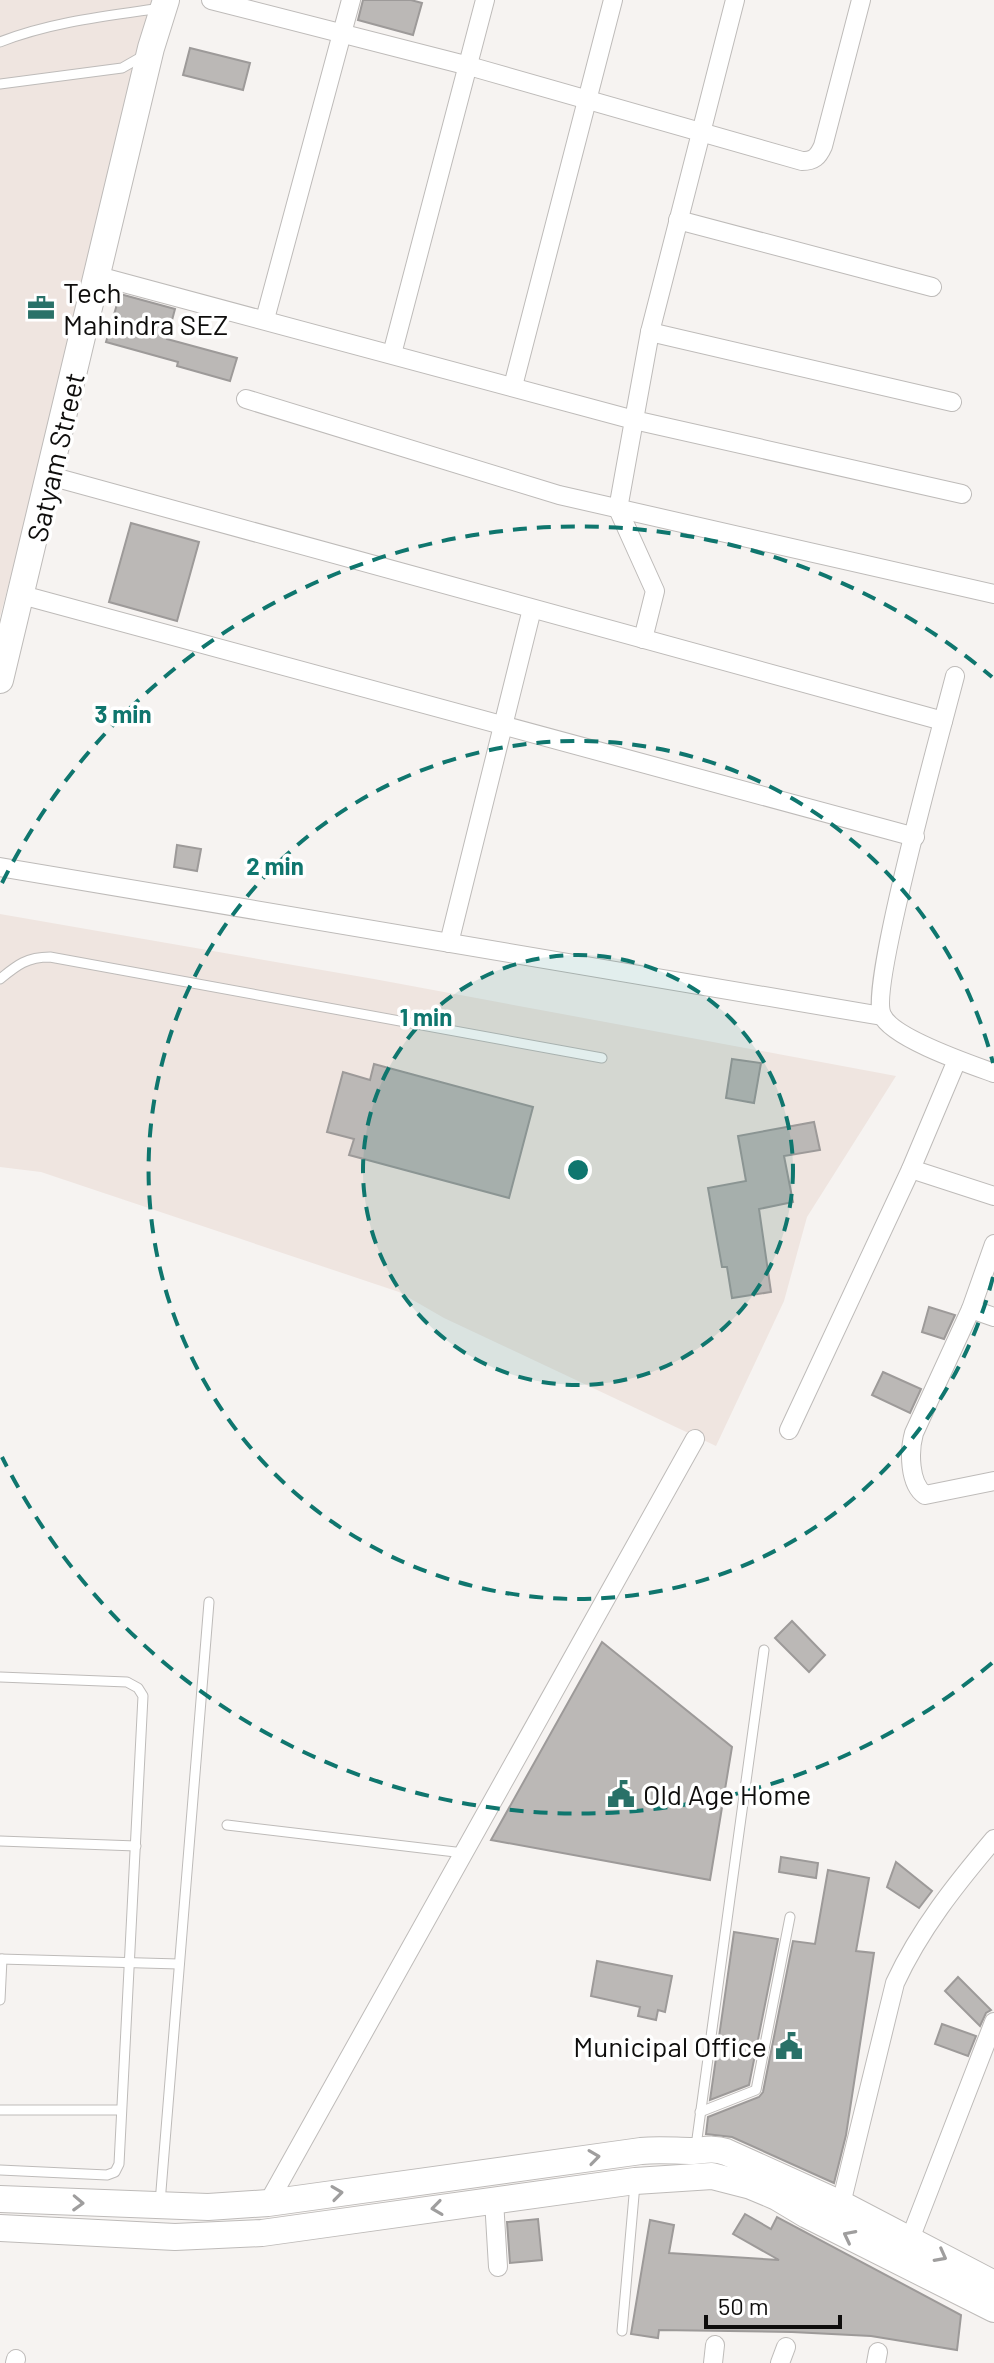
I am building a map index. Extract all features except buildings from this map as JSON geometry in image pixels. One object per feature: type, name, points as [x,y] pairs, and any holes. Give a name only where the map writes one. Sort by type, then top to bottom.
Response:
[{"type":"street","points":[[211,0],[469,66],[802,161],[811,161],[819,156],[861,0]]},
{"type":"street","points":[[265,319],[351,0]]},
{"type":"street","points":[[392,354],[485,0]]},
{"type":"street","points":[[513,386],[613,0]]},
{"type":"street","points":[[643,639],[655,591],[618,509],[650,332],[735,0]]},
{"type":"street","name":"Satyam Street","points":[[0,680],[151,48],[165,4]]},
{"type":"street","points":[[678,220],[932,287]]},
{"type":"street","points":[[98,276],[634,420],[962,494]]},
{"type":"street","points":[[650,332],[952,402]]},
{"type":"street","points":[[246,399],[559,495],[994,594]]},
{"type":"street","points":[[50,476],[943,721]]},
{"type":"street","points":[[22,595],[915,837]]},
{"type":"street","points":[[449,943],[532,609]]},
{"type":"street","points":[[955,676],[879,992],[882,1016],[896,1031],[957,1060],[994,1073]]},
{"type":"street","points":[[0,867],[882,1016]]},
{"type":"street","points":[[789,1430],[911,1169],[957,1060]]},
{"type":"street","points":[[911,1169],[994,1196]]},
{"type":"street","points":[[994,1244],[971,1309],[914,1433],[910,1456],[918,1487],[925,1495],[994,1481]]},
{"type":"street","points":[[971,1309],[994,1317]]},
{"type":"street","points":[[268,2203],[695,1439]]},
{"type":"street","points":[[841,2204],[895,1983],[905,1960],[947,1894],[994,1839]]},
{"type":"street","points":[[910,2239],[994,2022]]},
{"type":"street","points":[[0,2199],[208,2207],[268,2203],[641,2151],[710,2148],[726,2152],[841,2204],[994,2284]]},
{"type":"street","points":[[690,2178],[695,2151]]},
{"type":"street","points":[[0,2228],[175,2237],[262,2233],[635,2181],[712,2176],[730,2179],[777,2197],[994,2309]]},
{"type":"street","points":[[494,2200],[498,2267]]},
{"type":"street","points":[[167,2206],[175,2237]]},
{"type":"lane","points":[[0,42],[25,32],[165,4]]},
{"type":"lane","points":[[0,84],[122,68],[137,61],[151,48]]},
{"type":"lane","points":[[0,979],[20,962],[32,957],[50,957],[602,1058]]},
{"type":"lane","points":[[167,2206],[179,1964],[209,1602]]},
{"type":"lane","points":[[695,2151],[764,1650]]},
{"type":"lane","points":[[0,1677],[127,1682],[138,1688],[143,1696],[119,2164],[115,2172],[107,2175],[0,2170]]},
{"type":"lane","points":[[227,1825],[464,1853]]},
{"type":"lane","points":[[0,1841],[136,1846]]},
{"type":"lane","points":[[700,2112],[756,2090],[790,1917]]},
{"type":"lane","points":[[0,2000],[1,1959],[179,1964]]},
{"type":"lane","points":[[0,2110],[121,2110]]},
{"type":"lane","points":[[622,2331],[635,2181]]},
{"type":"shaded area","name":"Tech Mahindra SEZ","points":[[0,0],[163,0],[0,617]]},
{"type":"shaded area","points":[[0,914],[374,979],[896,1076],[807,1217],[784,1301],[716,1446],[444,1318],[399,1292],[41,1172],[0,1167]]},
{"type":"place","name":"Tech Mahindra SEZ","points":[[41,308]]},
{"type":"place","name":"Old Age Home","points":[[621,1794]]},
{"type":"place","name":"Municipal Office","points":[[789,2046]]}]
